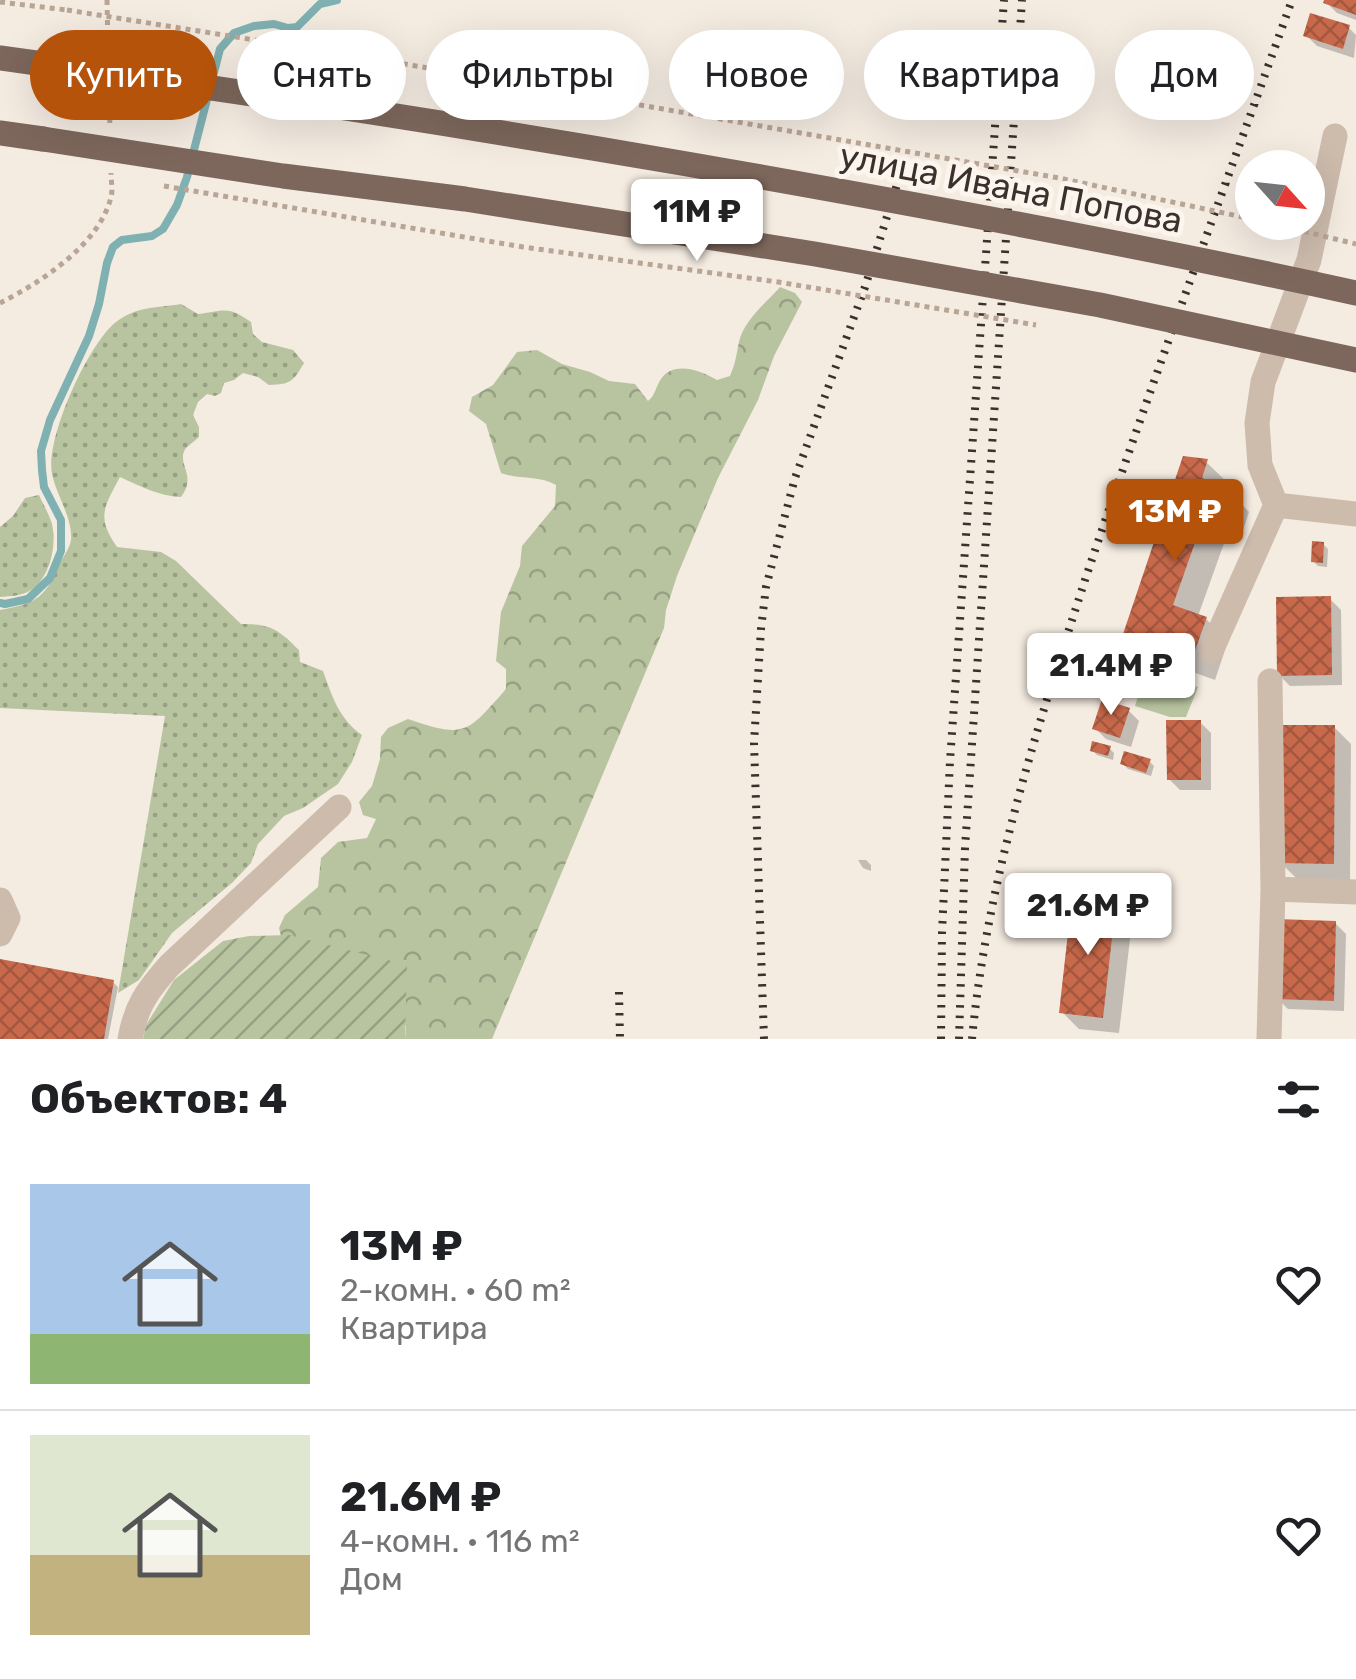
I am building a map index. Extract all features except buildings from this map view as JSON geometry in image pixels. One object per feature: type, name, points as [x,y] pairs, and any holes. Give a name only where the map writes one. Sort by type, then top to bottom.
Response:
[{"type":"main road","name":"улица Ивана Попова","points":[[0,58],[562,143],[784,181],[1269,272],[1356,293]]},
{"type":"main road","points":[[0,132],[815,254],[1100,305],[1356,360]]},
{"type":"lane","points":[[1212,650],[1276,505],[1260,464],[1256,423],[1263,382],[1309,260],[1335,136]]},
{"type":"lane","points":[[1276,505],[1356,514]]},
{"type":"lane","points":[[1269,1039],[1273,888],[1270,681]]},
{"type":"lane","points":[[130,1039],[145,993],[169,966],[339,808]]},
{"type":"lane","points":[[1273,888],[1356,892]]},
{"type":"lane","points":[[0,900],[8,918],[0,934]]},
{"type":"path","points":[[0,2],[418,66],[1040,175],[1235,216]]},
{"type":"path","points":[[96,174],[115,178]]},
{"type":"path","points":[[154,184],[523,247],[778,282],[1036,326]]},
{"type":"path","points":[[1325,237],[1356,244]]},
{"type":"green space","points":[[780,287],[795,293],[802,302],[718,478],[677,576],[664,628],[492,1039],[405,1039],[406,1026],[283,944],[279,928],[285,915],[318,887],[321,858],[338,842],[367,838],[376,819],[363,815],[359,802],[372,786],[381,737],[388,728],[408,719],[442,729],[464,728],[506,689],[506,669],[496,661],[501,612],[520,566],[522,546],[555,506],[556,485],[501,473],[486,424],[469,411],[472,397],[493,385],[517,352],[537,350],[609,381],[635,384],[648,401],[661,379],[673,370],[696,371],[717,380],[730,376],[745,327]]},
{"type":"green space","points":[[181,304],[198,314],[236,313],[251,322],[253,334],[262,342],[293,350],[304,363],[287,383],[269,385],[243,373],[224,383],[221,393],[207,394],[198,402],[193,415],[199,437],[183,454],[187,482],[181,497],[157,493],[120,477],[106,504],[106,528],[117,547],[161,552],[176,561],[241,624],[267,627],[285,637],[299,650],[300,662],[323,671],[342,714],[362,735],[338,784],[284,816],[258,844],[251,863],[172,933],[139,980],[118,993],[165,716],[0,708],[0,610],[39,596],[69,546],[69,524],[54,482],[52,458],[62,416],[93,350],[124,317]]},
{"type":"green space","points":[[39,495],[53,533],[47,569],[31,590],[0,597],[0,527],[25,498]]},
{"type":"green space","points":[[1146,672],[1198,687],[1186,717],[1170,717],[1135,706]]},
{"type":"green space","points":[[289,935],[407,965],[405,1039],[143,1039],[146,1025],[174,980],[223,941]]},
{"type":"waterway","points":[[0,603],[28,599],[50,578],[61,551],[61,520],[44,487],[42,470],[41,451],[50,420],[89,336],[113,247],[122,240],[152,236],[163,229],[177,205],[220,49],[234,33],[254,26],[297,27],[320,4],[337,0]]},
{"type":"railway","points":[[941,1039],[950,761],[1004,0]]},
{"type":"railway","points":[[959,1039],[965,848],[1022,0]]},
{"type":"railway","points":[[972,1039],[989,921],[1016,805],[1050,691],[1136,432],[1292,0]]},
{"type":"railway","points":[[764,1039],[754,743],[766,587],[795,478],[865,287],[905,159]]},
{"type":"railway","points":[[619,992],[620,1039]]}]
